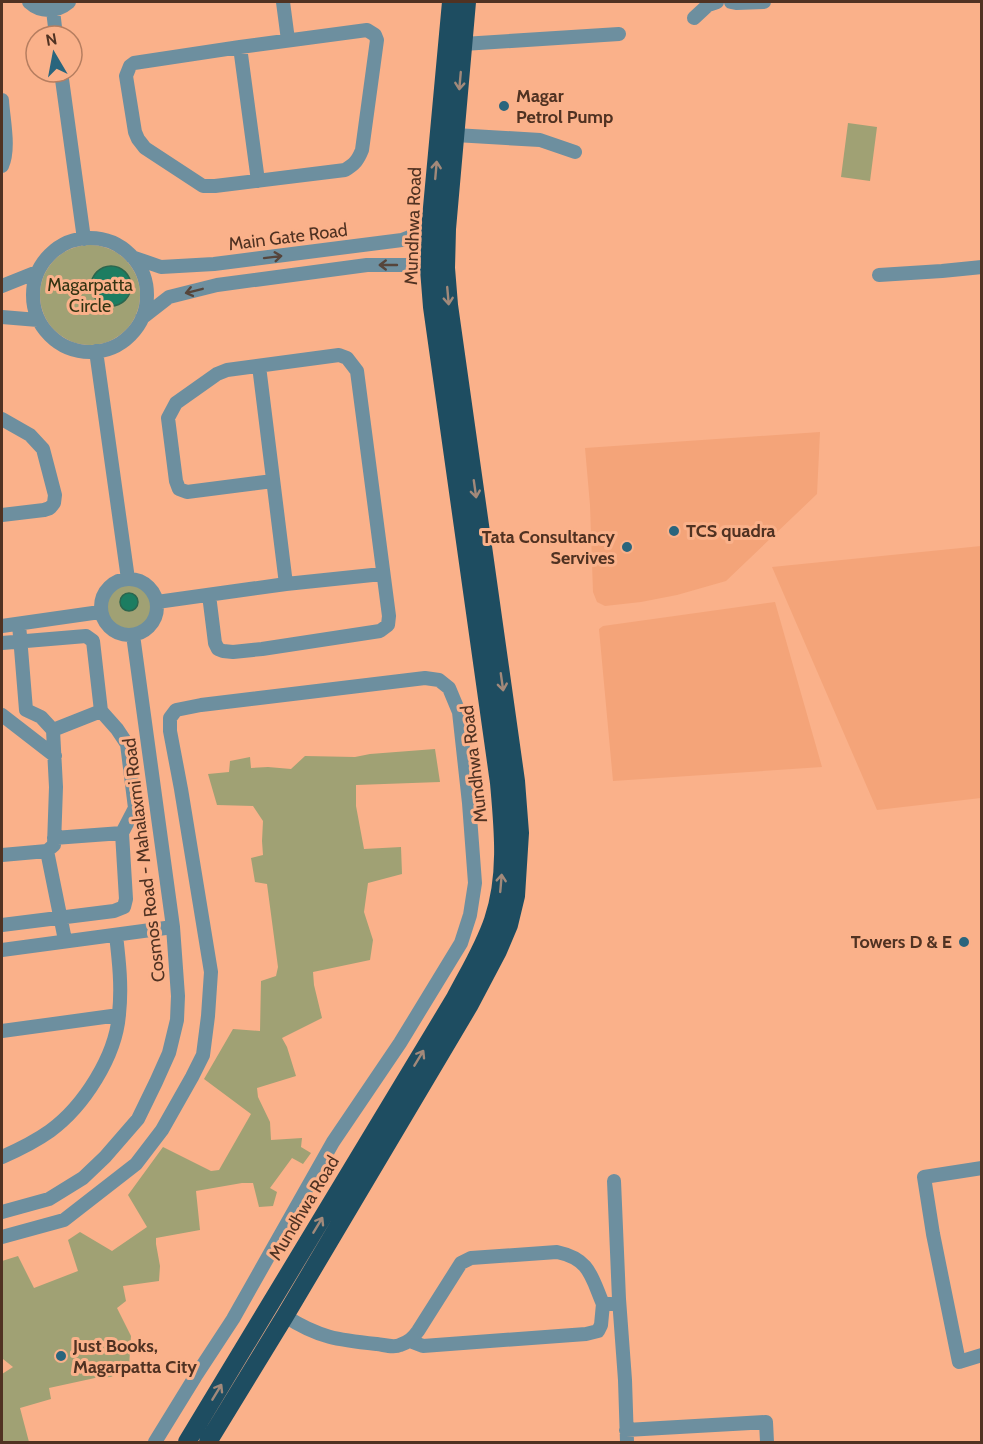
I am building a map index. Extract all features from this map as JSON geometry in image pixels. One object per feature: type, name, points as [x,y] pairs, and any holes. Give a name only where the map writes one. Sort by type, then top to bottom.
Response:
[{"type":"highway","name":"Mundhwa Road","points":[[208,1443],[285,1316],[344,1199],[455,998],[494,920],[500,893],[504,834],[499,783],[432,307],[438,268],[451,2]]},
{"type":"highway","name":"Mundhwa Road","points":[[439,229],[455,135],[467,2]]},
{"type":"highway","name":"Mundhwa Road","points":[[187,1443],[344,1199]]},
{"type":"street","points":[[28,2],[40,9],[53,10],[69,2]]},
{"type":"street","points":[[283,2],[288,40]]},
{"type":"street","points":[[694,18],[708,5],[717,2]]},
{"type":"street","points":[[734,2],[764,2]]},
{"type":"street","points":[[53,10],[55,24]]},
{"type":"street","points":[[367,30],[375,35],[377,40],[362,150],[353,165],[345,170],[203,186],[145,148],[135,132],[126,76],[130,66],[134,63],[288,40],[367,30]]},
{"type":"street","points":[[463,44],[619,34]]},
{"type":"street","points":[[240,47],[258,181]]},
{"type":"street","points":[[63,84],[84,239]]},
{"type":"street","points":[[2,100],[6,158],[2,166]]},
{"type":"street","points":[[455,135],[540,140],[575,152]]},
{"type":"street","name":"Main Gate Road","points":[[132,257],[161,267],[214,264],[402,240],[439,229]]},
{"type":"street","points":[[84,239],[105,240],[120,246],[141,270],[146,286],[147,302],[134,332],[107,350],[91,352],[75,350],[60,344],[47,333],[38,320],[33,304],[33,288],[37,272],[46,259],[58,248],[72,241],[84,239]]},
{"type":"street","points":[[142,318],[170,297],[217,285],[367,266],[406,265],[438,268]]},
{"type":"street","points":[[879,275],[981,267]]},
{"type":"street","points":[[2,286],[37,272]]},
{"type":"street","points":[[2,317],[38,320]]},
{"type":"street","points":[[96,351],[128,579]]},
{"type":"street","points":[[209,595],[215,643],[218,649],[223,651],[262,649],[380,631],[388,625],[389,616],[357,371],[347,358],[339,355],[227,370],[217,374],[176,403],[168,418],[179,489],[187,492],[273,481]]},
{"type":"street","points":[[259,366],[286,584]]},
{"type":"street","points":[[2,419],[30,435],[43,449],[55,495],[54,503],[50,508],[2,515]]},
{"type":"street","points":[[157,602],[286,584],[382,574]]},
{"type":"street","points":[[128,579],[136,579],[150,588],[157,602],[157,610],[155,618],[145,631],[133,635],[121,635],[107,626],[100,612],[100,604],[106,589],[120,580],[128,579]]},
{"type":"street","points":[[2,626],[100,612]]},
{"type":"street","points":[[19,624],[26,710]]},
{"type":"street","name":"Cosmos Road - Mahalaxmi Road","points":[[2,1212],[49,1199],[83,1178],[105,1157],[138,1119],[169,1053],[177,1020],[178,996],[173,927],[133,635]]},
{"type":"street","points":[[2,643],[86,636],[93,641],[101,711],[127,744],[135,807],[122,833],[126,899],[124,907],[114,911],[2,925]]},
{"type":"street","points":[[2,1237],[64,1220],[136,1164],[162,1130],[203,1054],[211,972],[170,731],[170,718],[176,710],[425,678],[439,680],[449,688],[459,712],[469,803],[475,883],[470,915],[461,943],[405,1034],[333,1142],[233,1319],[155,1443]]},
{"type":"street","points":[[2,715],[26,710],[40,717],[53,730],[56,787],[51,844],[66,940]]},
{"type":"street","points":[[53,730],[101,711]]},
{"type":"street","points":[[2,715],[55,756]]},
{"type":"street","points":[[154,792],[181,789]]},
{"type":"street","points":[[2,855],[51,844],[122,833]]},
{"type":"street","points":[[2,950],[173,927]]},
{"type":"street","points":[[2,1158],[51,1130],[75,1108],[95,1080],[111,1050],[119,1015],[120,975],[116,935]]},
{"type":"street","points":[[2,1031],[119,1015]]},
{"type":"street","points":[[981,1168],[924,1178],[959,1362],[981,1355]]},
{"type":"street","points":[[614,1181],[626,1437],[766,1422],[767,1443]]},
{"type":"street","points":[[285,1316],[307,1329],[348,1342],[423,1346],[586,1334],[598,1331],[601,1325],[603,1304],[587,1266],[570,1255],[557,1252],[471,1258],[461,1263],[418,1331],[404,1344]]},
{"type":"street","points":[[603,1304],[619,1304]]},
{"type":"shaded area","points":[[111,266],[119,267],[125,272],[130,278],[130,294],[125,300],[119,305],[111,306],[103,305],[97,300],[92,294],[91,286],[92,278],[97,272],[103,267]]},
{"type":"shaded area","points":[[820,432],[817,494],[726,581],[677,595],[641,602],[605,606],[597,602],[593,592],[590,505],[585,448]]},
{"type":"shaded area","points":[[981,546],[981,798],[877,810],[772,567]]},
{"type":"shaded area","points":[[125,593],[133,593],[138,598],[136,609],[125,611],[120,606],[120,598]]},
{"type":"shaded area","points":[[775,602],[822,767],[613,781],[599,629],[603,626]]},
{"type":"green space","points":[[848,123],[877,127],[870,181],[841,177]]},
{"type":"green space","name":"Magarpatta Circle","points":[[90,245],[109,249],[125,260],[136,276],[140,295],[136,314],[125,330],[109,341],[90,345],[71,341],[55,330],[44,314],[40,295],[44,276],[55,260],[71,249]]},
{"type":"green space","points":[[129,584],[145,591],[152,607],[145,623],[129,630],[113,623],[106,607],[113,591]]},
{"type":"green space","points":[[435,749],[440,782],[356,785],[356,806],[364,849],[401,847],[402,874],[368,883],[364,912],[373,940],[370,960],[313,972],[322,1018],[282,1038],[296,1076],[257,1088],[258,1097],[270,1122],[271,1140],[302,1138],[301,1147],[311,1153],[303,1164],[292,1158],[270,1188],[277,1192],[273,1206],[259,1207],[253,1183],[196,1191],[200,1230],[156,1238],[160,1266],[159,1281],[123,1286],[126,1301],[117,1308],[131,1336],[129,1367],[111,1377],[95,1378],[49,1388],[51,1399],[20,1408],[29,1442],[2,1442],[2,1374],[13,1367],[3,1359],[2,1351],[2,1261],[18,1256],[34,1288],[78,1271],[68,1240],[80,1232],[112,1251],[147,1227],[128,1195],[163,1147],[211,1171],[219,1170],[251,1114],[204,1079],[233,1029],[260,1031],[261,981],[276,976],[278,967],[267,884],[255,882],[251,858],[263,855],[263,821],[253,806],[217,805],[208,774],[229,772],[230,761],[250,757],[251,768],[291,769],[305,756],[355,757]]},
{"type":"place","name":"Magar Petrol Pump","points":[[504,106]]},
{"type":"place","name":"TCS quadra","points":[[674,531]]},
{"type":"place","name":"Tata Consultancy Servives","points":[[627,547]]},
{"type":"place","name":"Towers D & E","points":[[964,942]]},
{"type":"place","name":"Just Books, Magarpatta City","points":[[61,1356]]}]
